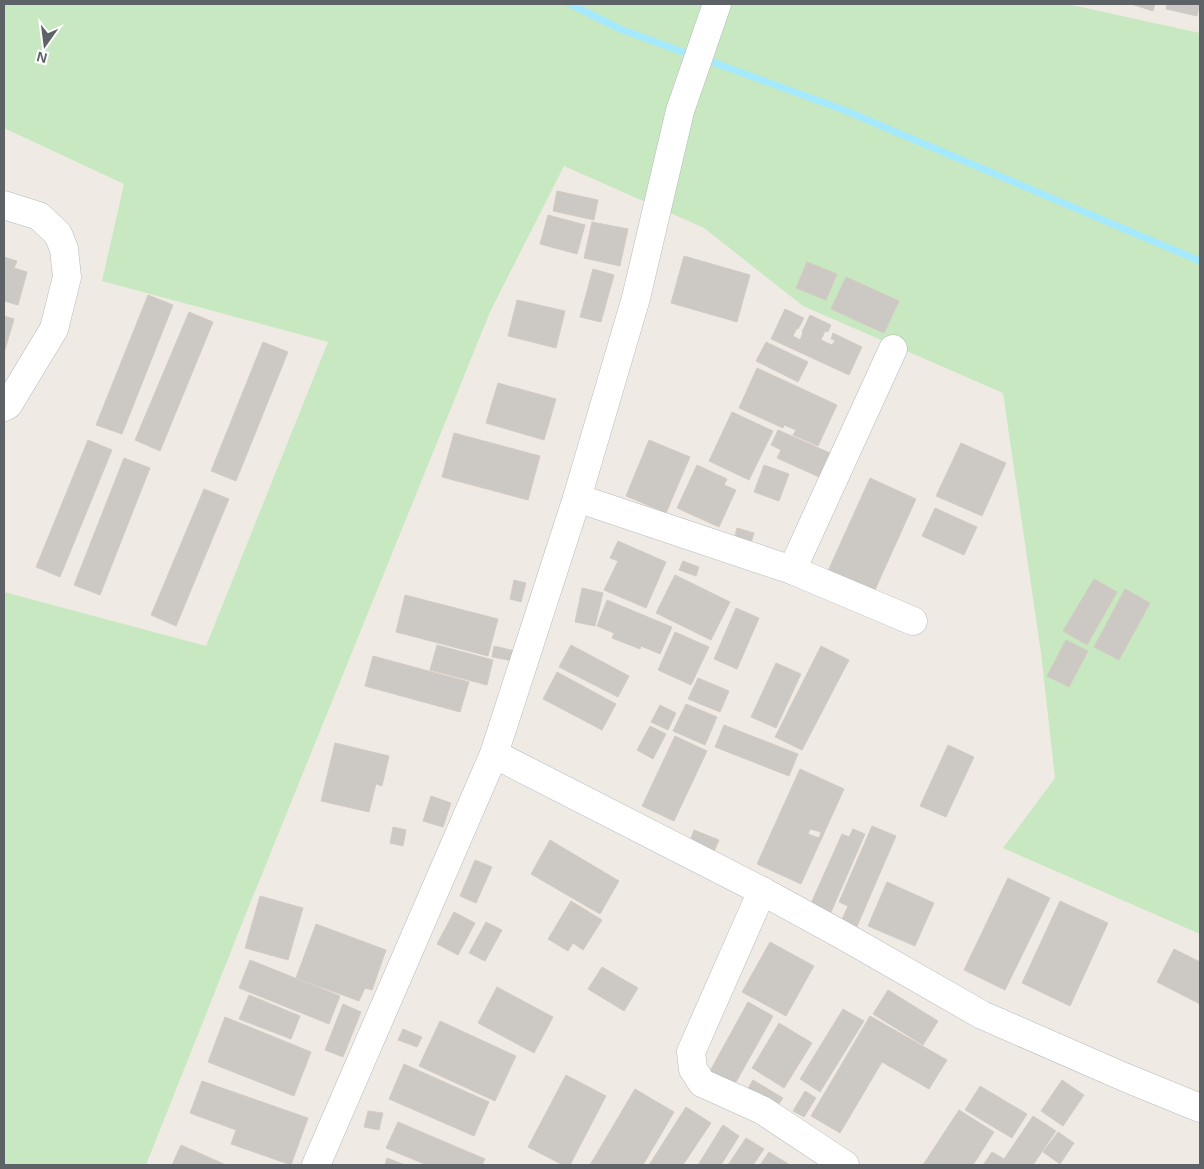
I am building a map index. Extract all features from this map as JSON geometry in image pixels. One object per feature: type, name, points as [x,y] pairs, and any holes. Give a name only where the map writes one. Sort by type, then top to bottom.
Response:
[{"type":"street","points":[[316,1165],[494,754],[577,498],[636,298],[680,111],[716,4]]},
{"type":"street","points":[[4,205],[39,216],[58,234],[64,249],[67,277],[54,329],[8,405],[4,408]]},
{"type":"street","points":[[792,570],[893,349]]},
{"type":"street","points":[[577,498],[792,570],[913,621]]},
{"type":"street","points":[[494,754],[762,891],[982,1015],[1200,1108]]},
{"type":"street","points":[[762,891],[691,1052],[693,1069],[702,1083],[762,1110],[845,1165]]},
{"type":"green space","points":[[4,4],[1067,4],[1200,33],[1200,934],[1003,848],[1055,778],[1041,653],[1003,393],[803,306],[704,228],[564,166],[490,312],[146,1165],[4,1165],[4,592],[206,646],[328,342],[102,281],[124,184],[4,128]]},
{"type":"building","points":[[1131,4],[1155,4],[1153,11]]},
{"type":"building","points":[[1167,4],[1200,4],[1197,16],[1166,9]]},
{"type":"building","points":[[557,191],[598,200],[594,220],[553,211]]},
{"type":"building","points":[[548,215],[585,225],[577,254],[540,244]]},
{"type":"building","points":[[592,222],[628,229],[620,266],[584,258]]},
{"type":"building","points":[[684,256],[750,275],[737,322],[671,303]]},
{"type":"building","points":[[4,257],[17,261],[14,268],[27,272],[18,305],[4,301]]},
{"type":"building","points":[[807,262],[837,274],[826,300],[796,288]]},
{"type":"building","points":[[593,269],[614,275],[601,322],[580,317]]},
{"type":"building","points":[[846,277],[899,301],[884,333],[831,309]]},
{"type":"building","points":[[148,295],[173,305],[122,434],[96,425]]},
{"type":"building","points":[[517,300],[565,311],[556,348],[508,336]]},
{"type":"building","points":[[785,309],[804,318],[793,336],[800,340],[810,315],[831,325],[828,332],[825,331],[821,340],[832,345],[835,340],[831,339],[833,333],[862,347],[849,375],[771,339]]},
{"type":"building","points":[[189,312],[213,322],[160,451],[135,440]]},
{"type":"building","points":[[4,316],[14,319],[4,353]]},
{"type":"building","points":[[263,342],[288,352],[236,481],[211,471]]},
{"type":"building","points":[[766,342],[808,362],[798,382],[756,361]]},
{"type":"building","points":[[757,368],[837,405],[818,446],[793,435],[796,430],[784,425],[783,428],[739,408]]},
{"type":"building","points":[[498,383],[556,399],[544,440],[486,423]]},
{"type":"building","points":[[732,412],[773,431],[749,480],[709,461]]},
{"type":"building","points":[[778,430],[830,453],[819,477],[777,458],[781,450],[771,445]]},
{"type":"building","points":[[454,433],[540,456],[528,500],[442,477]]},
{"type":"building","points":[[88,440],[112,450],[60,577],[36,567]]},
{"type":"building","points":[[649,440],[690,457],[666,513],[626,496]]},
{"type":"building","points":[[961,443],[1006,463],[982,516],[936,496]]},
{"type":"building","points":[[124,458],[150,468],[100,595],[74,585]]},
{"type":"building","points":[[697,465],[727,479],[724,485],[736,490],[719,527],[677,508]]},
{"type":"building","points":[[764,465],[789,474],[779,501],[754,492]]},
{"type":"building","points":[[870,478],[916,499],[874,592],[828,571]]},
{"type":"building","points":[[204,489],[229,499],[176,626],[151,615]]},
{"type":"building","points":[[935,508],[977,527],[964,555],[922,536]]},
{"type":"building","points":[[737,528],[754,533],[748,553],[732,548]]},
{"type":"building","points":[[618,541],[666,562],[646,608],[604,590],[618,561],[610,558]]},
{"type":"building","points":[[683,561],[699,567],[696,576],[679,570]]},
{"type":"building","points":[[675,575],[730,602],[711,640],[656,613]]},
{"type":"building","points":[[1094,579],[1117,592],[1087,645],[1063,631]]},
{"type":"building","points":[[514,580],[526,583],[521,602],[510,599]]},
{"type":"building","points":[[582,588],[603,593],[595,626],[575,622]]},
{"type":"building","points":[[1125,589],[1150,603],[1119,660],[1094,647]]},
{"type":"building","points":[[405,595],[498,619],[488,656],[396,632]]},
{"type":"building","points":[[607,600],[672,627],[660,654],[641,646],[640,649],[612,638],[614,633],[597,626]]},
{"type":"building","points":[[736,608],[759,618],[737,669],[714,659]]},
{"type":"building","points":[[675,632],[709,647],[691,685],[658,670]]},
{"type":"building","points":[[1066,640],[1088,651],[1069,687],[1047,676]]},
{"type":"building","points":[[437,645],[493,660],[487,685],[430,670]]},
{"type":"building","points":[[571,645],[629,676],[618,697],[559,667]]},
{"type":"building","points":[[494,646],[515,651],[513,661],[492,657]]},
{"type":"building","points":[[821,646],[849,660],[802,750],[775,737]]},
{"type":"building","points":[[373,656],[469,682],[460,712],[365,686]]},
{"type":"building","points":[[776,663],[801,674],[776,728],[751,717]]},
{"type":"building","points":[[557,672],[616,704],[602,730],[543,699]]},
{"type":"building","points":[[698,678],[729,691],[720,712],[688,699]]},
{"type":"building","points":[[686,704],[717,717],[705,745],[673,731]]},
{"type":"building","points":[[660,705],[676,713],[668,730],[651,722]]},
{"type":"building","points":[[724,725],[798,754],[789,776],[715,747]]},
{"type":"building","points":[[650,726],[666,734],[653,759],[637,750]]},
{"type":"building","points":[[675,736],[707,751],[674,821],[642,806]]},
{"type":"building","points":[[335,743],[389,756],[382,786],[376,784],[369,812],[321,801]]},
{"type":"building","points":[[948,745],[974,757],[946,817],[920,806]]},
{"type":"building","points":[[800,769],[844,789],[801,884],[757,864]],"holes":[[[810,829],[821,832],[819,838],[808,834]]]},
{"type":"building","points":[[431,796],[451,803],[443,827],[423,821]]},
{"type":"building","points":[[872,826],[896,836],[855,931],[840,924],[848,906],[839,902]]},
{"type":"building","points":[[393,827],[406,830],[403,846],[390,843]]},
{"type":"building","points":[[853,829],[865,834],[828,919],[808,910],[842,834],[849,837]]},
{"type":"building","points":[[694,830],[719,840],[712,856],[688,846]]},
{"type":"building","points":[[550,840],[619,881],[600,914],[531,874]]},
{"type":"building","points":[[475,860],[492,867],[476,903],[460,896]]},
{"type":"building","points":[[1008,878],[1050,898],[1005,990],[964,970]]},
{"type":"building","points":[[887,882],[934,903],[915,946],[868,926]]},
{"type":"building","points":[[260,896],[303,908],[288,960],[245,948]]},
{"type":"building","points":[[571,901],[602,920],[583,950],[573,943],[568,951],[548,939]]},
{"type":"building","points":[[1060,901],[1108,923],[1070,1006],[1022,983]]},
{"type":"building","points":[[454,912],[475,923],[458,955],[437,944]]},
{"type":"building","points":[[486,922],[502,930],[485,961],[469,953]]},
{"type":"building","points":[[316,924],[386,950],[372,990],[365,988],[359,1001],[296,978]]},
{"type":"building","points":[[770,942],[814,966],[786,1016],[742,992]]},
{"type":"building","points":[[1174,949],[1200,962],[1200,1004],[1157,982]]},
{"type":"building","points":[[250,960],[340,996],[329,1024],[239,988]]},
{"type":"building","points":[[602,967],[638,988],[624,1011],[588,989]]},
{"type":"building","points":[[497,987],[553,1017],[534,1053],[478,1023]]},
{"type":"building","points":[[888,990],[938,1021],[923,1045],[873,1014]]},
{"type":"building","points":[[249,995],[300,1016],[291,1039],[239,1019]]},
{"type":"building","points":[[748,1002],[773,1016],[735,1084],[710,1071]]},
{"type":"building","points":[[343,1004],[361,1012],[343,1057],[325,1050]]},
{"type":"building","points":[[843,1009],[864,1021],[820,1092],[800,1079]]},
{"type":"building","points":[[870,1016],[947,1060],[929,1089],[882,1062],[840,1133],[811,1116]]},
{"type":"building","points":[[225,1017],[311,1052],[294,1096],[208,1062]]},
{"type":"building","points":[[440,1021],[516,1056],[495,1101],[419,1066]]},
{"type":"building","points":[[779,1023],[812,1043],[784,1088],[752,1068]]},
{"type":"building","points":[[403,1029],[422,1037],[417,1047],[398,1040]]},
{"type":"building","points":[[404,1064],[489,1102],[474,1136],[389,1099]]},
{"type":"building","points":[[566,1075],[606,1096],[570,1165],[563,1165],[528,1147]]},
{"type":"building","points":[[753,1080],[783,1098],[776,1108],[747,1090]]},
{"type":"building","points":[[1062,1080],[1084,1095],[1063,1126],[1041,1111]]},
{"type":"building","points":[[202,1081],[308,1118],[291,1165],[231,1144],[236,1130],[190,1113]]},
{"type":"building","points":[[980,1086],[1027,1114],[1012,1138],[965,1110]]},
{"type":"building","points":[[635,1089],[674,1112],[643,1165],[590,1165]]},
{"type":"building","points":[[805,1091],[816,1098],[804,1117],[793,1111]]},
{"type":"building","points":[[686,1107],[711,1123],[683,1165],[649,1165]]},
{"type":"building","points":[[959,1110],[994,1132],[973,1165],[923,1165]]},
{"type":"building","points":[[368,1111],[383,1113],[379,1130],[364,1127]]},
{"type":"building","points":[[1033,1116],[1056,1131],[1033,1165],[983,1165],[992,1152],[1004,1159]]},
{"type":"building","points":[[398,1122],[485,1159],[482,1165],[427,1165],[386,1148]]},
{"type":"building","points":[[723,1125],[739,1136],[721,1165],[698,1165]]},
{"type":"building","points":[[1058,1132],[1074,1143],[1060,1164],[1043,1152]]},
{"type":"building","points":[[746,1138],[764,1149],[753,1165],[728,1165]]},
{"type":"building","points":[[181,1145],[226,1165],[172,1165]]},
{"type":"building","points":[[769,1152],[790,1165],[760,1165]]},
{"type":"building","points":[[387,1158],[405,1165],[385,1165]]},
{"type":"waterway","points":[[570,4],[620,29],[694,56]]},
{"type":"waterway","points":[[704,59],[844,110],[1200,261]]}]
